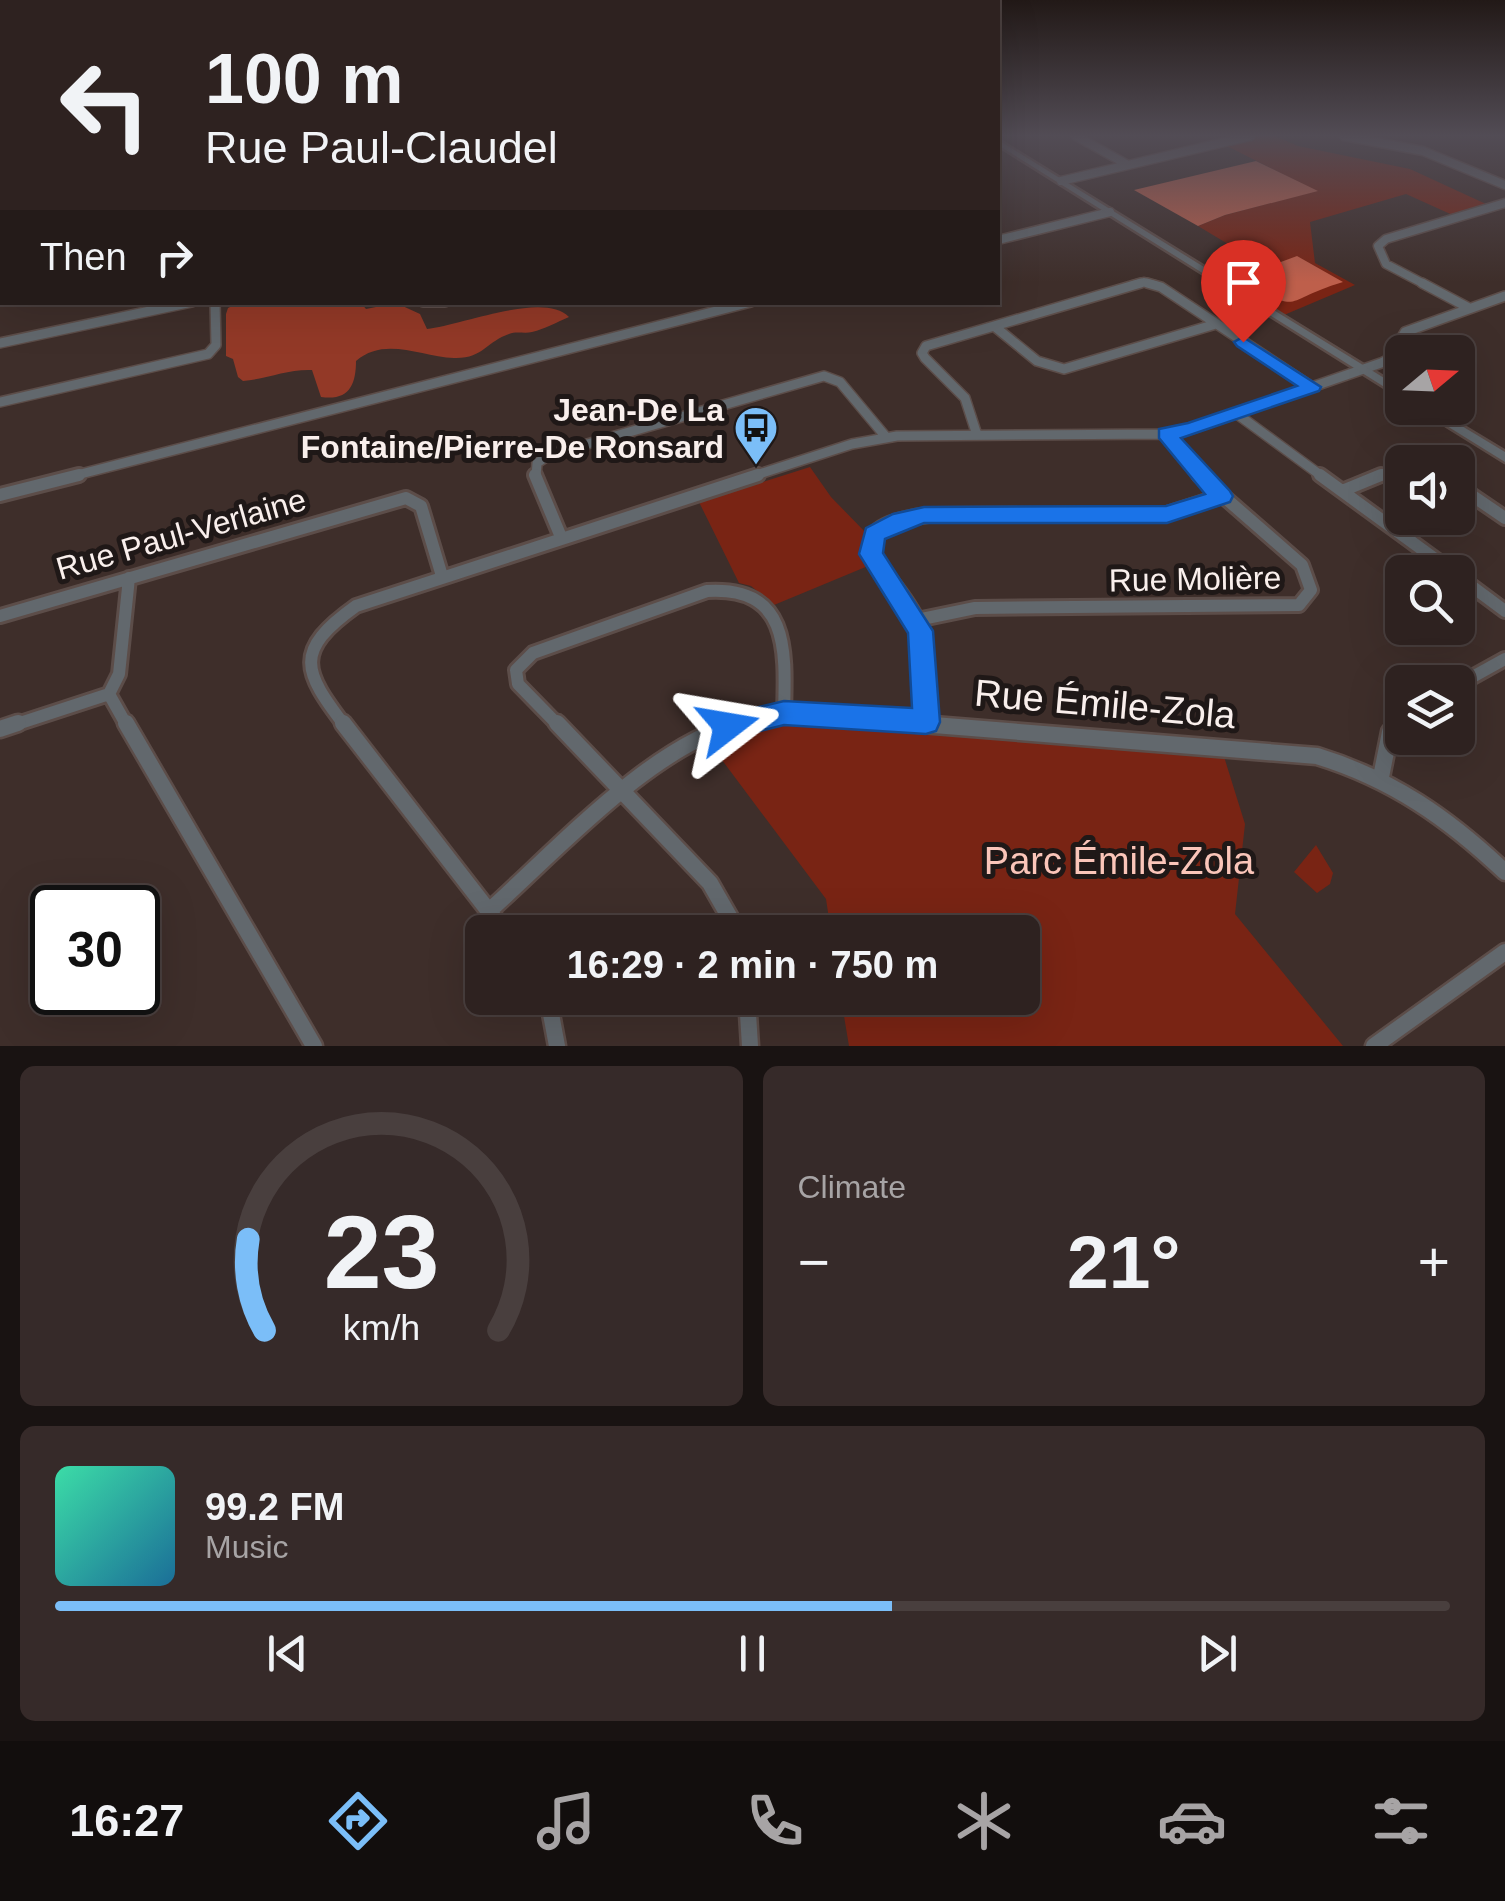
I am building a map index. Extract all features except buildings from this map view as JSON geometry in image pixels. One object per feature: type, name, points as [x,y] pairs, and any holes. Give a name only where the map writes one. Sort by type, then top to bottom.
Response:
[{"type":"street","points":[[1067,185],[1385,383]]},
{"type":"street","points":[[1470,308],[1386,264],[1378,246],[1386,239],[1505,202]]},
{"type":"street","points":[[1000,240],[1110,212]]},
{"type":"street","points":[[976,435],[965,398],[925,358],[923,350],[1144,282],[1161,287],[1312,387]]},
{"type":"street","points":[[492,915],[316,688],[310,672],[318,642],[344,613],[442,576],[886,436],[1166,434],[1237,414],[1389,359],[1405,332],[1505,296]]},
{"type":"street","points":[[0,343],[178,305]]},
{"type":"street","points":[[0,402],[208,354],[216,345],[214,305]]},
{"type":"street","points":[[0,495],[739,305]]},
{"type":"street","points":[[994,326],[1036,362],[1064,370],[1216,324]]},
{"type":"street","points":[[562,537],[534,472],[536,463],[549,456],[824,376],[840,382],[886,436]]},
{"type":"street","points":[[1237,414],[1429,555]]},
{"type":"street","points":[[1452,425],[1505,458]]},
{"type":"street","name":"Rue Molière","points":[[917,620],[976,608],[1300,605],[1311,590],[1308,574],[1197,474],[1166,434]]},
{"type":"street","points":[[1342,490],[1385,473]]},
{"type":"street","points":[[926,722],[922,642],[917,620],[871,554],[874,534],[888,525],[936,514],[1167,514],[1222,496]]},
{"type":"street","name":"Rue Paul-Verlaine","points":[[0,616],[406,498],[421,506],[442,576]]},
{"type":"street","points":[[1475,498],[1505,518]]},
{"type":"street","points":[[0,729],[109,694],[119,674],[129,578]]},
{"type":"street","points":[[1475,589],[1505,611]]},
{"type":"street","points":[[730,915],[721,896],[625,790],[518,684],[516,670],[525,658],[707,591],[742,591],[760,601],[784,643],[784,713]]},
{"type":"street","points":[[1475,676],[1505,659]]},
{"type":"street","points":[[109,694],[314,1046]]},
{"type":"street","name":"Rue Émile-Zola","points":[[489,911],[625,790],[680,747],[728,726],[784,713],[1296,754],[1382,777],[1449,820],[1505,872]]},
{"type":"street","points":[[1382,777],[1386,755]]},
{"type":"street","points":[[1374,1046],[1505,952]]},
{"type":"street","points":[[551,1015],[557,1046]]},
{"type":"street","points":[[748,1015],[750,1046]]},
{"type":"green space","points":[[1304,185],[1444,185],[1486,204],[1457,217],[1406,194],[1310,222],[1315,263],[1355,285],[1284,315],[1223,276],[1258,262],[1198,226],[1316,191]]},
{"type":"green space","points":[[810,467],[831,497],[869,536],[864,552],[868,566],[774,605],[751,586],[739,583],[699,502]]},
{"type":"green space","name":"Parc Émile-Zola","points":[[784,713],[1221,747],[1245,824],[1235,914],[1343,1046],[849,1046],[844,1015],[1040,1015],[1040,915],[828,915],[826,899],[704,736]]},
{"type":"green space","points":[[1316,845],[1333,873],[1330,884],[1317,893],[1294,872]]},
{"type":"shaded area","points":[[1156,185],[1305,185],[1318,191],[1198,226],[1134,190]]},
{"type":"shaded area","points":[[1297,256],[1343,282],[1292,302],[1274,297],[1240,277]]},
{"type":"shaded area","points":[[363,305],[366,309],[400,305],[420,314],[427,329],[522,308],[557,310],[569,317],[537,331],[509,334],[464,358],[391,349],[367,354],[356,361],[349,389],[331,398],[321,397],[312,370],[243,381],[238,377],[233,359],[226,356],[228,308]]},
{"type":"place","name":"Jean-De La Fontaine/Pierre-De Ronsard","points":[[756,466]]},
{"type":"route","points":[[728,726],[784,713],[926,722],[922,642],[917,620],[875,562],[870,546],[874,534],[901,520],[924,515],[1177,514],[1222,496],[1204,481],[1166,434],[1312,387],[1243,342]]}]
